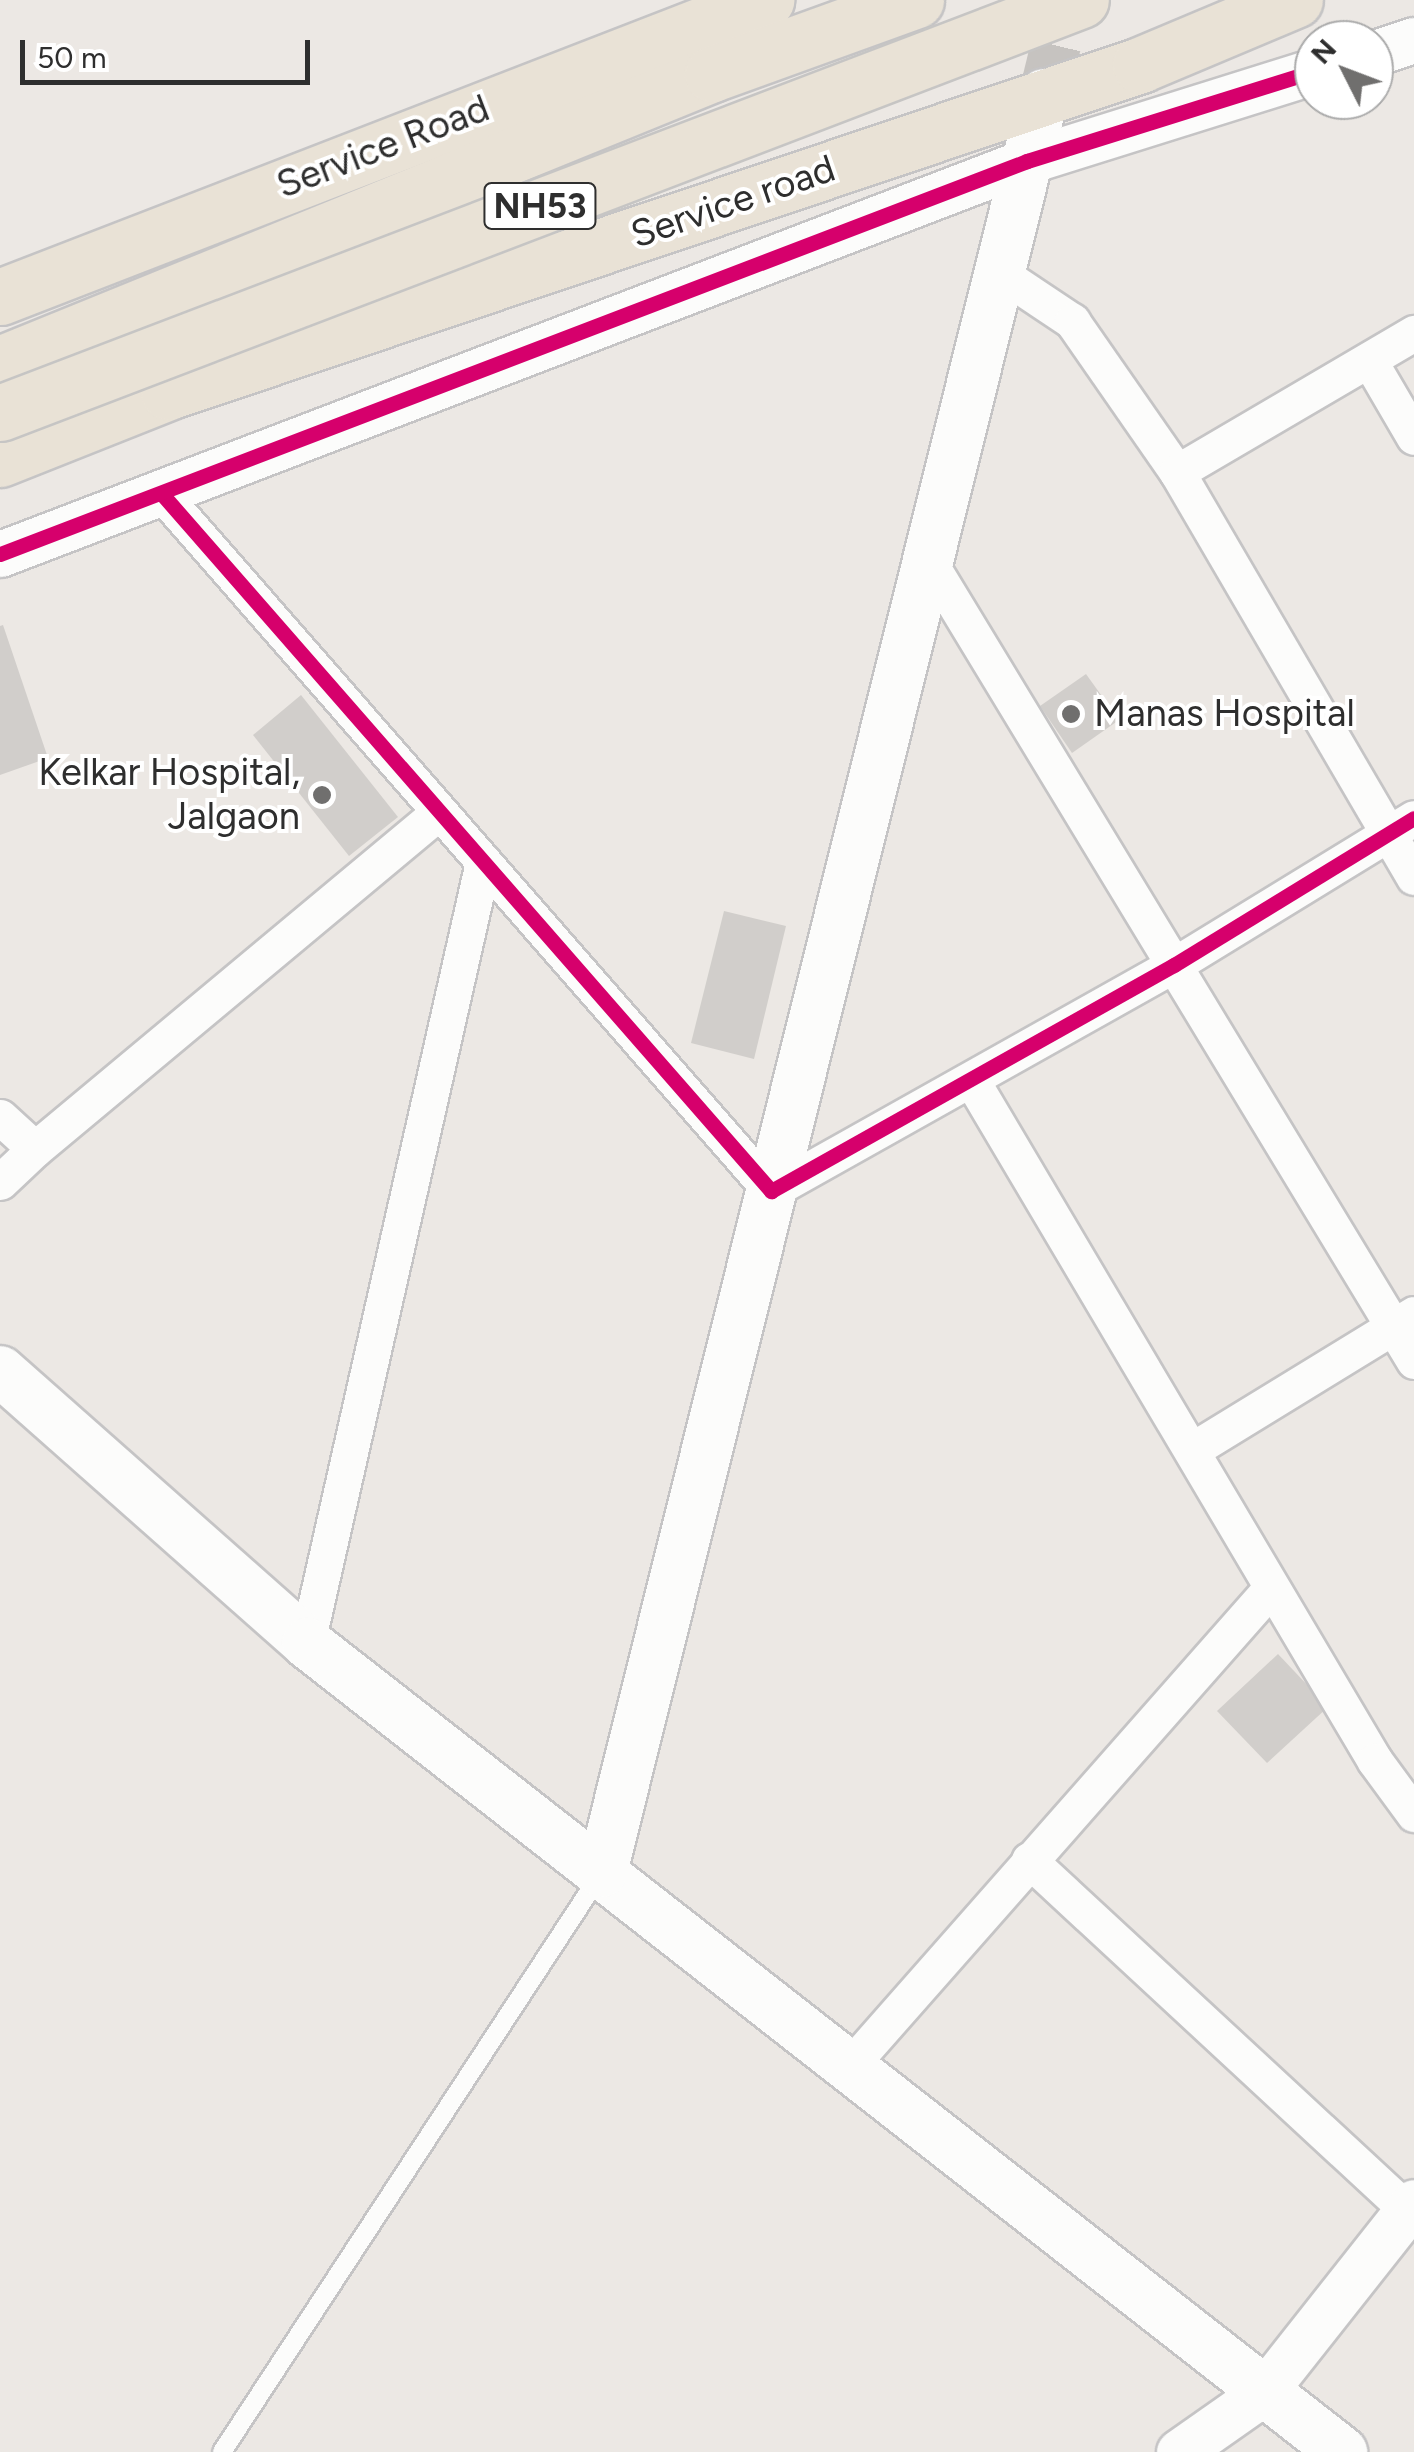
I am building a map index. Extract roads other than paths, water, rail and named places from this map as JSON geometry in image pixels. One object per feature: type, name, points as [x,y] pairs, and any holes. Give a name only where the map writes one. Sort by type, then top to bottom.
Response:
[{"type":"highway","name":"Service Road","points":[[0,297],[766,0]]},
{"type":"highway","name":"NH53","points":[[0,364],[712,74],[916,0]]},
{"type":"highway","name":"NH53","points":[[0,414],[1081,0]]},
{"type":"highway","name":"Service road","points":[[0,459],[168,392],[1044,94],[1140,65],[1295,0]]},
{"type":"main road","points":[[602,1872],[1044,94]]},
{"type":"main road","points":[[0,1371],[306,1644],[1342,2452]]},
{"type":"street","points":[[0,554],[1028,161],[1294,78]]},
{"type":"street","points":[[1000,273],[1072,321],[1176,472],[1401,826],[1414,877]]},
{"type":"street","points":[[1176,472],[1414,333]]},
{"type":"street","points":[[1369,360],[1414,438]]},
{"type":"street","points":[[162,494],[771,1191],[1174,965],[1401,826]]},
{"type":"street","points":[[928,560],[1174,965],[1403,1320],[1414,1361]]},
{"type":"street","points":[[0,1182],[439,812]]},
{"type":"street","points":[[306,1644],[483,862]]},
{"type":"street","points":[[972,1081],[1271,1588],[1414,1814]]},
{"type":"street","points":[[0,1116],[35,1150]]},
{"type":"street","points":[[1192,1450],[1403,1320]]},
{"type":"street","points":[[848,2068],[1271,1588]]},
{"type":"street","points":[[1029,1860],[1411,2206],[1263,2393],[1179,2452]]},
{"type":"lane","points":[[222,2452],[602,1872]]},
{"type":"tunnel","points":[[1044,94],[1067,0]]},
{"type":"place","name":"Manas Hospital","points":[[1071,714]]},
{"type":"place","name":"Kelkar Hospital, Jalgaon","points":[[322,795]]}]
